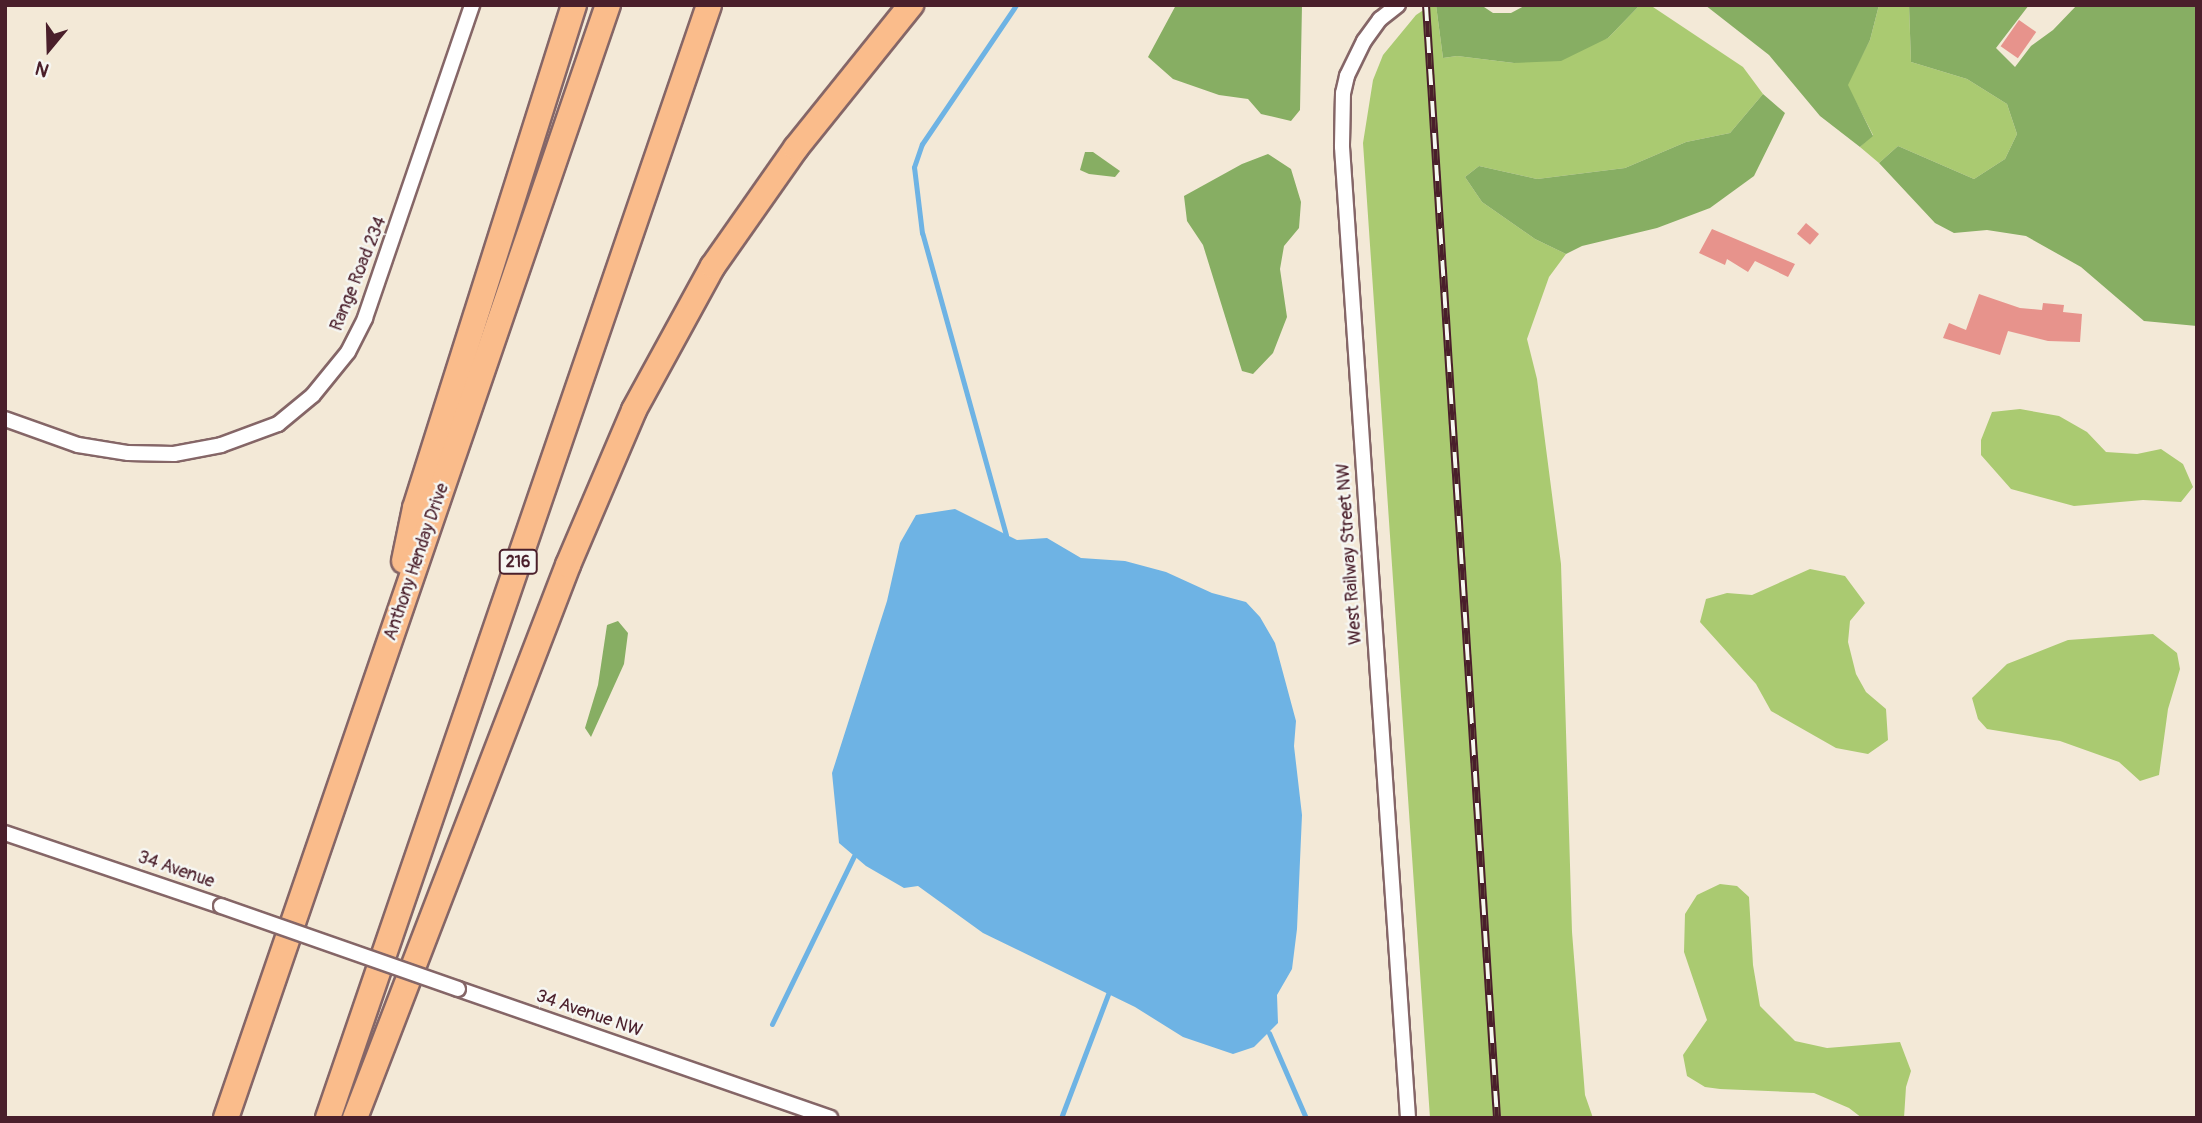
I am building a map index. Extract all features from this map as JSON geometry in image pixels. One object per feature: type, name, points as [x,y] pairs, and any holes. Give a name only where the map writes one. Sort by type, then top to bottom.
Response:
[{"type":"highway","points":[[384,658],[415,508],[574,5]]},
{"type":"highway","name":"Anthony Henday Drive","points":[[226,1118],[608,5]]},
{"type":"highway","name":"216","points":[[328,1118],[709,5]]},
{"type":"highway","points":[[355,1118],[568,565],[634,410],[713,266],[796,148],[911,5]]},
{"type":"street","name":"Range Road 234","points":[[5,419],[78,445],[128,453],[174,454],[221,445],[278,424],[313,395],[348,352],[365,318],[472,5]]},
{"type":"street","name":"West Railway Street NW","points":[[1398,5],[1380,19],[1364,41],[1347,76],[1343,93],[1342,147],[1408,1118]]},
{"type":"street","name":"34 Avenue","points":[[5,833],[334,946]]},
{"type":"street","name":"34 Avenue NW","points":[[334,946],[831,1118]]},
{"type":"green space","points":[[1176,5],[1302,5],[1300,110],[1291,121],[1261,114],[1248,99],[1219,95],[1173,79],[1148,57]]},
{"type":"green space","points":[[1431,5],[1436,5],[1443,58],[1457,56],[1514,63],[1608,38],[1640,5],[1650,5],[1743,67],[1763,94],[1730,133],[1686,142],[1625,168],[1537,179],[1479,166],[1465,177],[1482,202],[1535,239],[1566,254],[1549,277],[1527,339],[1537,379],[1561,564],[1572,932],[1585,1095],[1593,1118],[1430,1118],[1363,143],[1373,80],[1383,55],[1416,15]]},
{"type":"green space","points":[[1436,5],[1481,5],[1493,13],[1511,13],[1526,5],[1640,5],[1608,38],[1561,61],[1514,63],[1457,56],[1443,58]]},
{"type":"green space","points":[[1705,5],[1879,5],[1870,40],[1848,85],[1873,136],[1860,147],[1820,116],[1769,55]]},
{"type":"green space","points":[[1879,5],[1909,5],[1911,62],[1967,79],[2007,104],[2017,134],[2005,159],[1974,179],[1898,146],[1879,163],[1860,147],[1873,135],[1847,85],[1870,40]]},
{"type":"green space","points":[[1909,5],[2029,5],[1996,48],[2015,67],[2031,46],[2053,30],[2077,5],[2197,5],[2197,326],[2144,321],[2081,267],[2026,236],[1987,230],[1954,233],[1935,223],[1879,163],[1898,146],[1974,179],[2005,159],[2017,134],[2007,104],[1967,79],[1911,62]]},
{"type":"green space","points":[[1763,94],[1785,113],[1754,176],[1710,208],[1657,228],[1582,246],[1566,254],[1535,239],[1482,202],[1465,177],[1479,166],[1537,179],[1625,168],[1686,142],[1730,133]]},
{"type":"green space","points":[[1085,152],[1093,152],[1120,171],[1115,177],[1089,174],[1080,170]]},
{"type":"green space","points":[[1268,154],[1291,169],[1301,202],[1299,228],[1284,246],[1280,269],[1287,317],[1273,353],[1253,374],[1242,371],[1203,245],[1187,221],[1184,196],[1242,164]]},
{"type":"green space","points":[[2020,409],[2059,416],[2087,432],[2106,452],[2137,454],[2161,449],[2183,464],[2193,487],[2181,502],[2143,500],[2074,506],[2011,489],[1981,455],[1981,440],[1992,412]]},
{"type":"green space","points":[[1810,569],[1845,576],[1865,603],[1850,621],[1848,642],[1856,674],[1866,692],[1886,709],[1888,740],[1868,754],[1836,748],[1771,711],[1756,684],[1700,622],[1706,599],[1727,593],[1752,595]]},
{"type":"green space","points":[[618,621],[628,633],[624,664],[591,737],[585,728],[598,685],[607,625]]},
{"type":"green space","points":[[2153,634],[2177,653],[2180,669],[2168,709],[2159,775],[2140,781],[2119,762],[2060,741],[1987,729],[1978,719],[1972,698],[2007,664],[2068,640]]},
{"type":"green space","points":[[1720,884],[1737,886],[1749,897],[1753,965],[1760,1006],[1795,1041],[1827,1048],[1900,1042],[1911,1071],[1906,1087],[1904,1118],[1862,1118],[1849,1108],[1814,1093],[1705,1087],[1687,1076],[1683,1055],[1707,1020],[1684,952],[1685,914],[1697,895]]},
{"type":"water","points":[[955,509],[1017,540],[1047,538],[1081,558],[1125,561],[1166,572],[1212,593],[1246,602],[1260,617],[1275,643],[1296,721],[1294,746],[1302,815],[1297,929],[1292,969],[1277,995],[1278,1023],[1254,1047],[1233,1054],[1183,1037],[1135,1007],[983,933],[918,886],[904,888],[866,866],[839,843],[832,773],[887,601],[900,543],[916,515]]},
{"type":"building","points":[[2019,20],[2036,32],[2018,58],[2001,46]]},
{"type":"building","points":[[1806,223],[1819,234],[1810,245],[1797,234]]},
{"type":"building","points":[[1712,229],[1795,264],[1788,277],[1755,261],[1748,272],[1727,259],[1725,265],[1699,253]]},
{"type":"building","points":[[1979,294],[2020,308],[2042,310],[2043,303],[2064,305],[2063,312],[2082,314],[2080,342],[2048,341],[2008,331],[2000,355],[1943,338],[1949,323],[1966,330]]},
{"type":"waterway","points":[[1006,535],[922,233],[914,167],[922,144],[1016,5]]},
{"type":"waterway","points":[[772,1024],[854,856]]},
{"type":"waterway","points":[[1061,1118],[1108,994]]},
{"type":"waterway","points":[[1269,1033],[1306,1118]]},
{"type":"railway","points":[[1426,5],[1497,1118]]}]
